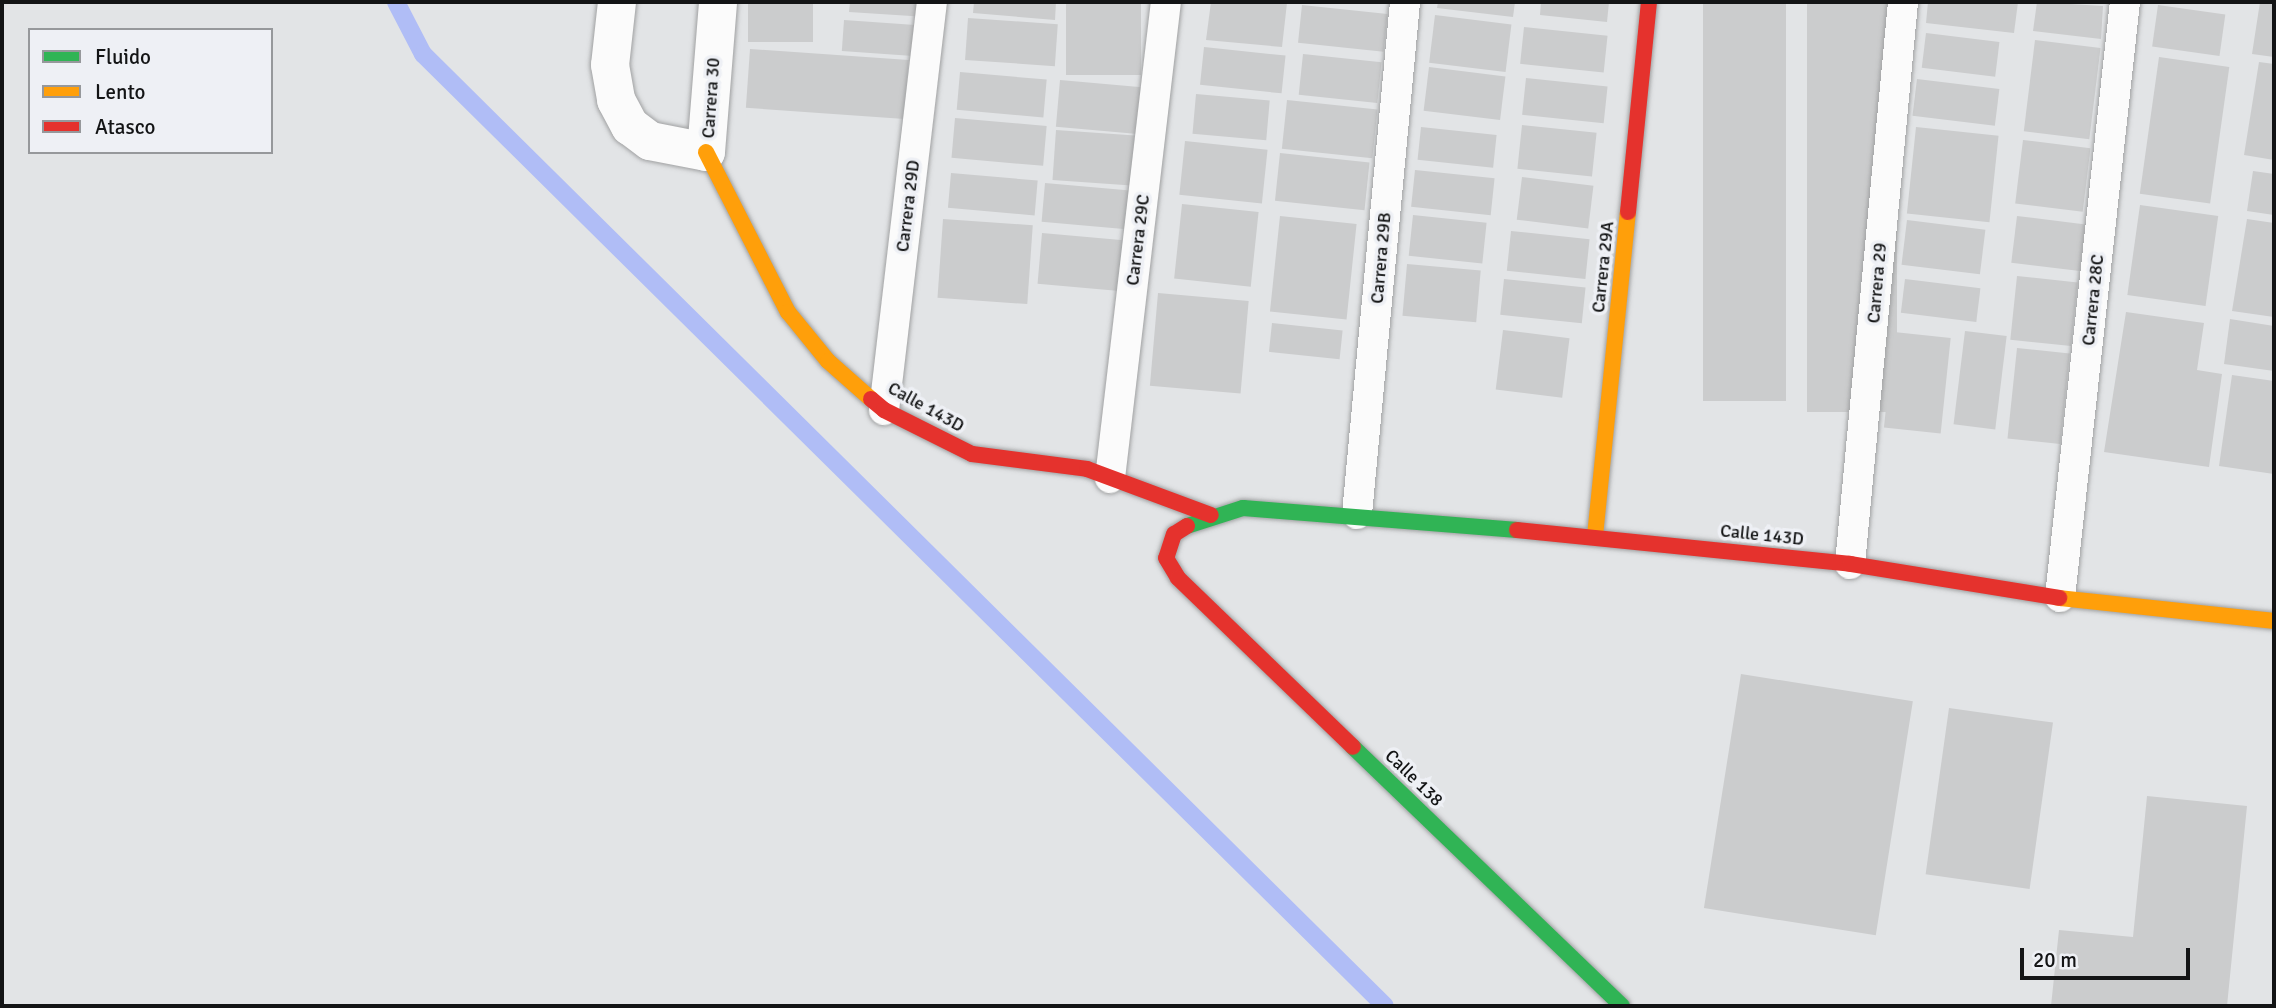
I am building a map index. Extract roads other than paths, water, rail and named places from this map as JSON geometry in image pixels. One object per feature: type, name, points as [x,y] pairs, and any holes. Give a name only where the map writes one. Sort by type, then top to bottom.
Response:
[{"type":"street","name":"Carrera 30","points":[[617,2],[610,65],[616,100],[630,126],[650,141],[706,152],[718,2]]},
{"type":"street","name":"Carrera 29A","points":[[1595,536],[1649,2]]},
{"type":"street","name":"Calle 143D","points":[[706,152],[788,312],[828,360],[884,410],[972,454],[1087,469],[1211,515]]},
{"type":"street","name":"Calle 143D","points":[[1178,578],[1166,558],[1168,544],[1191,523],[1211,515],[1243,508],[1357,514],[1595,536],[1850,564],[2060,597],[2274,621]]},
{"type":"street","name":"Calle 138","points":[[1178,578],[1622,1006]]},
{"type":"lane","name":"Carrera 29D","points":[[884,410],[932,2]]},
{"type":"lane","name":"Carrera 29C","points":[[1110,478],[1166,2]]},
{"type":"lane","name":"Carrera 29B","points":[[1357,514],[1405,2]]},
{"type":"lane","name":"Carrera 29","points":[[1850,564],[1903,2]]},
{"type":"lane","name":"Carrera 28C","points":[[2060,597],[2125,2]]},
{"type":"waterway","points":[[396,2],[423,54],[1385,1006]]}]
